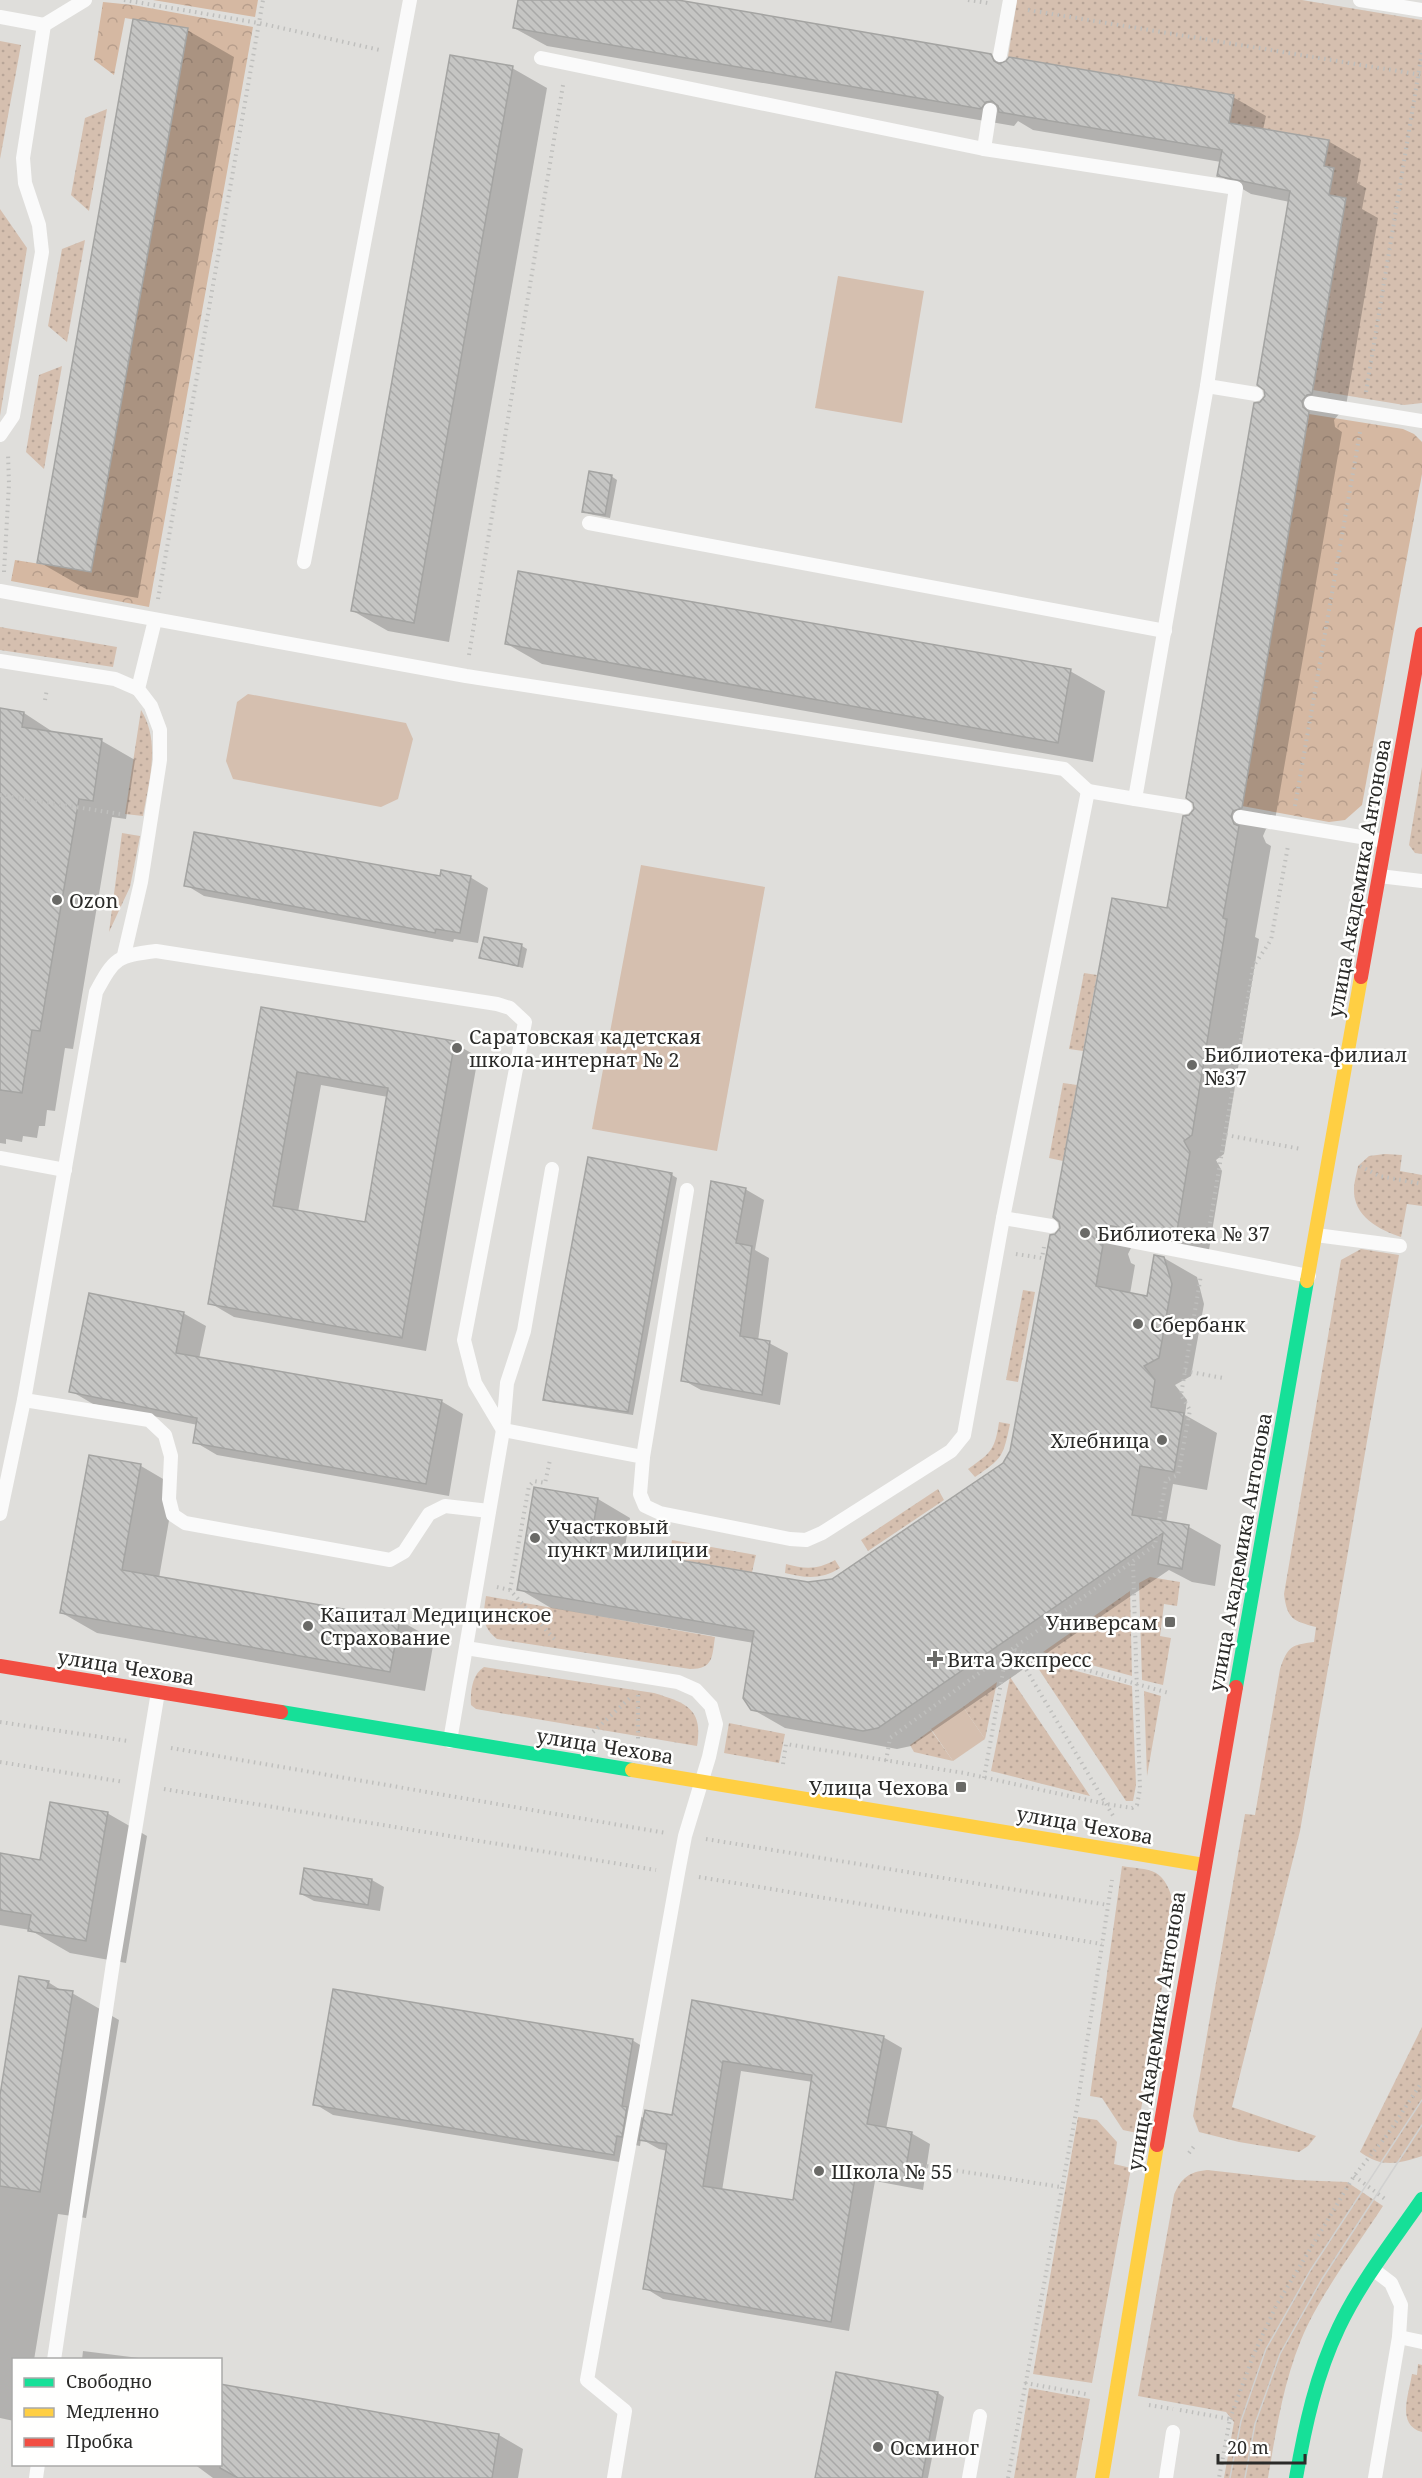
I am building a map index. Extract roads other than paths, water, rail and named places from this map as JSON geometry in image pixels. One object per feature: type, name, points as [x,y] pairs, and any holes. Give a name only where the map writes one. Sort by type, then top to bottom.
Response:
[{"type":"main road","name":"улица Академика Антонова","points":[[1102,2478],[1204,1865],[1422,637]]},
{"type":"main road","name":"улица Чехова","points":[[0,1666],[1204,1865]]},
{"type":"main road","points":[[1296,2478],[1302,2441],[1322,2368],[1339,2326],[1422,2199]]},
{"type":"lane","points":[[0,17],[44,25],[84,0]]},
{"type":"lane","points":[[304,562],[410,0]]},
{"type":"lane","points":[[1360,0],[1422,10]]},
{"type":"lane","points":[[1000,56],[1010,3]]},
{"type":"lane","points":[[1,434],[13,416],[42,252],[39,225],[25,183],[23,158],[44,25]]},
{"type":"lane","points":[[541,58],[984,149],[1236,188],[1207,386],[1136,799]]},
{"type":"lane","points":[[984,149],[990,110]]},
{"type":"lane","points":[[1207,386],[1256,394]]},
{"type":"lane","points":[[1311,403],[1422,421]]},
{"type":"lane","points":[[589,523],[1165,632]]},
{"type":"lane","points":[[0,591],[466,676],[1064,769],[1088,791],[1185,807]]},
{"type":"lane","points":[[138,689],[155,620]]},
{"type":"lane","points":[[0,661],[115,679],[138,689],[151,706],[160,730],[160,760],[141,882],[124,955],[107,971],[96,992],[24,1400],[0,1514]]},
{"type":"lane","points":[[687,1190],[643,1456],[640,1494],[645,1506],[660,1513],[790,1539],[806,1540],[822,1533],[951,1450],[964,1435],[1003,1218],[1088,791]]},
{"type":"lane","points":[[1240,817],[1385,841]]},
{"type":"lane","points":[[1379,876],[1422,881]]},
{"type":"lane","points":[[124,955],[156,951],[497,1004],[510,1008],[525,1022],[464,1341],[475,1383],[503,1430],[643,1456]]},
{"type":"lane","points":[[0,1158],[65,1170]]},
{"type":"lane","points":[[450,1741],[503,1430],[507,1383],[524,1331],[552,1168]]},
{"type":"lane","points":[[1003,1218],[1050,1226]]},
{"type":"lane","points":[[1316,1235],[1400,1246]]},
{"type":"lane","points":[[1105,1236],[1310,1276]]},
{"type":"lane","points":[[24,1400],[149,1420],[165,1435],[171,1456],[169,1499],[173,1515],[185,1523],[390,1560],[404,1552],[429,1514],[445,1506],[489,1511]]},
{"type":"lane","points":[[466,1648],[678,1682],[696,1690],[711,1706],[716,1724],[709,1757],[685,1836],[587,2380],[625,2411],[614,2478]]},
{"type":"lane","points":[[54,2358],[159,1692]]},
{"type":"lane","points":[[1374,2270],[1391,2283],[1401,2305],[1399,2337],[1375,2478]]},
{"type":"lane","points":[[1399,2337],[1422,2342]]},
{"type":"lane","points":[[969,2478],[980,2416]]},
{"type":"lane","points":[[1166,2478],[1173,2432]]},
{"type":"tram line","points":[[1230,2478],[1241,2421],[1266,2349],[1310,2271],[1422,2100]]},
{"type":"tram line","points":[[1245,2478],[1255,2424],[1280,2354],[1322,2279],[1422,2125]]},
{"type":"place","name":"Ozon","points":[[57,900]]},
{"type":"place","name":"Саратовская кадетская школа-интернат № 2","points":[[457,1048]]},
{"type":"place","name":"Библиотека-филиал №37","points":[[1192,1065]]},
{"type":"place","name":"Библиотека № 37","points":[[1085,1233]]},
{"type":"place","name":"Сбербанк","points":[[1138,1324]]},
{"type":"place","name":"Хлебница","points":[[1162,1440]]},
{"type":"place","name":"Участковый пункт милиции","points":[[535,1538]]},
{"type":"place","name":"Универсам","points":[[1170,1622]]},
{"type":"place","name":"Капитал Медицинское Страхование","points":[[308,1626]]},
{"type":"place","name":"Вита Экспресс","points":[[935,1659]]},
{"type":"place","name":"Улица Чехова","points":[[961,1787]]},
{"type":"place","name":"Школа № 55","points":[[819,2171]]},
{"type":"place","name":"Осминог","points":[[878,2447]]}]
